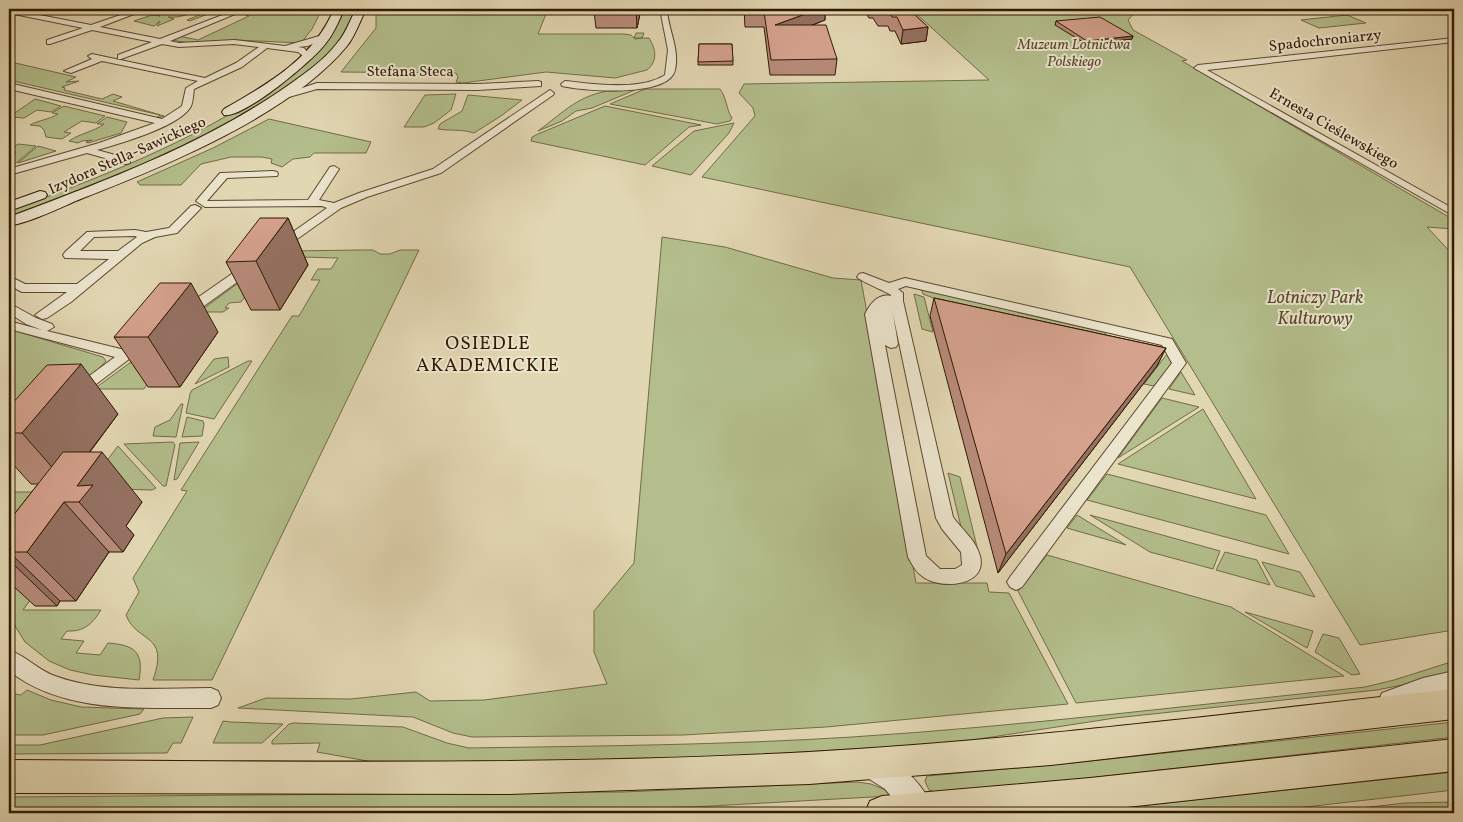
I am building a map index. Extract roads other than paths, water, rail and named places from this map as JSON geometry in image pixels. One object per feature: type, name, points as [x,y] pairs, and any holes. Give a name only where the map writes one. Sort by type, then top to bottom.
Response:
[{"type":"main road","name":"Izydora Stella-Sawickiego","points":[[217,118],[275,82],[307,57],[326,36],[339,9]]},
{"type":"main road","name":"Izydora Stella-Sawickiego","points":[[9,222],[162,160],[216,134],[281,96],[310,75],[330,57],[350,34],[361,9]]},
{"type":"main road","name":"Izydora Stella-Sawickiego","points":[[9,207],[126,161],[196,129]]},
{"type":"main road","points":[[9,778],[623,774],[756,770],[869,764],[979,755],[1454,704]]},
{"type":"main road","points":[[882,813],[920,812],[1100,794],[1454,755]]},
{"type":"street","points":[[9,18],[37,9]]},
{"type":"street","points":[[39,40],[128,9]]},
{"type":"street","points":[[50,42],[144,9]]},
{"type":"street","points":[[68,71],[100,56],[227,9]]},
{"type":"street","name":"Stefana Steca","points":[[281,96],[317,86],[646,86],[668,78],[670,73],[672,50],[664,21],[663,9]]},
{"type":"street","points":[[121,57],[161,41],[254,10]]},
{"type":"street","points":[[9,11],[188,45],[234,42],[280,46],[302,50],[307,57]]},
{"type":"street","points":[[280,46],[305,44],[326,36]]},
{"type":"street","name":"Spadochroniarzy","points":[[1198,68],[1454,40]]},
{"type":"street","points":[[9,172],[85,150],[164,122],[186,107],[190,88],[240,65],[267,45]]},
{"type":"street","points":[[100,56],[205,80]]},
{"type":"street","name":"Ernesta Cieślewskiego","points":[[1198,68],[1454,213]]},
{"type":"street","points":[[310,75],[317,86]]},
{"type":"street","points":[[9,86],[164,122]]},
{"type":"street","points":[[271,251],[334,207],[363,195],[438,171],[528,107],[544,87]]},
{"type":"street","points":[[85,150],[126,161]]},
{"type":"street","points":[[311,203],[334,169]]},
{"type":"street","points":[[42,315],[146,236],[173,231],[200,204],[224,175],[273,174]]},
{"type":"street","points":[[200,204],[326,203],[334,207]]},
{"type":"street","points":[[120,255],[69,255],[91,234],[135,233],[146,236]]},
{"type":"street","points":[[176,320],[258,261]]},
{"type":"street","points":[[863,278],[878,282],[890,296],[945,518],[970,550],[972,557],[970,569],[960,576],[945,578],[931,574],[920,564],[917,557],[872,314],[876,305],[890,296],[905,282],[1167,342],[1180,363],[1016,582]]},
{"type":"street","points":[[9,280],[22,288],[80,288]]},
{"type":"street","points":[[890,296],[886,314],[891,344]]},
{"type":"street","points":[[9,307],[32,321],[76,339],[82,344]]},
{"type":"street","points":[[9,325],[69,343],[82,344],[127,356]]},
{"type":"street","points":[[62,402],[149,339]]},
{"type":"street","points":[[9,659],[20,670],[33,677],[76,691],[137,697],[211,698]]},
{"type":"street","points":[[1356,715],[1423,690],[1454,683]]},
{"type":"street","points":[[869,764],[888,774],[899,783],[920,812]]},
{"type":"district","name":"OSIEDLE AKADEMICKIE","points":[[488,353]]},
{"type":"park label","name":"Muzeum Lotnictwa Polskiego","points":[[1074,52]]},
{"type":"park label","name":"Lotniczy Park Kulturowy","points":[[1315,307]]}]
